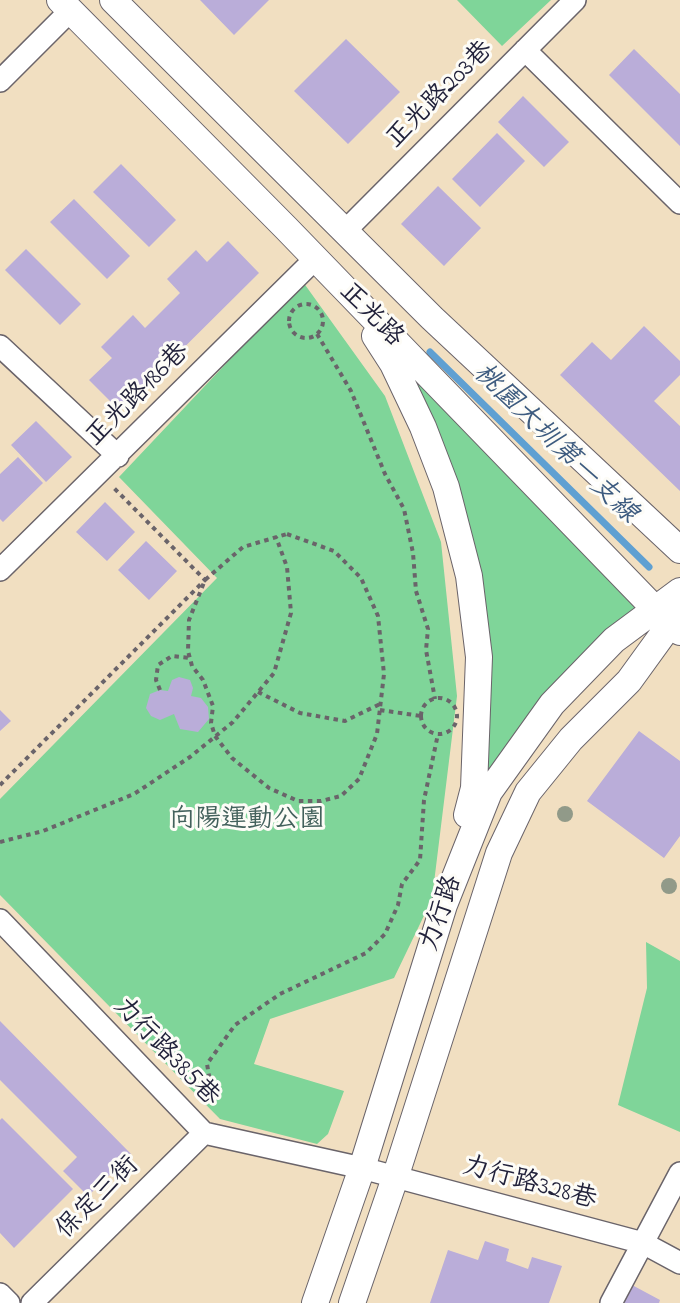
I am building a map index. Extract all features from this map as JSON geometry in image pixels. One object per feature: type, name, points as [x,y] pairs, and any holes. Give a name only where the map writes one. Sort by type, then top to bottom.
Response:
[{"type":"street","points":[[0,81],[68,3],[102,0]]},
{"type":"street","name":"正光路","points":[[113,0],[432,318],[680,550]]},
{"type":"street","name":"正光路203巷","points":[[345,231],[575,0]]},
{"type":"street","name":"正光路","points":[[68,3],[349,295],[671,619]]},
{"type":"street","points":[[525,50],[680,203]]},
{"type":"street","name":"正光路186巷","points":[[0,570],[315,259]]},
{"type":"street","points":[[349,295],[393,364],[423,427],[446,487],[469,576],[479,657],[474,788],[444,905]]},
{"type":"street","points":[[0,346],[118,456]]},
{"type":"street","name":"力行路","points":[[352,1303],[395,1178],[499,853],[528,792],[571,739],[629,681],[671,619],[680,591]]},
{"type":"street","name":"力行路","points":[[315,1303],[362,1168],[444,905],[489,792],[552,704],[614,640],[671,619]]},
{"type":"street","name":"力行路385巷","points":[[0,920],[204,1133],[362,1168]]},
{"type":"street","name":"保定三街","points":[[32,1303],[204,1133]]},
{"type":"street","name":"力行路328巷","points":[[362,1168],[643,1243],[680,1263]]},
{"type":"street","points":[[611,1303],[680,1173]]},
{"type":"street","points":[[0,1294],[9,1303]]},
{"type":"path","points":[[308,304],[318,308],[323,318],[317,334],[307,338],[292,331],[289,321],[292,310],[308,304]]},
{"type":"path","points":[[317,334],[351,391],[385,474],[404,509],[413,554],[416,591],[428,629],[426,650],[435,699]]},
{"type":"path","points":[[99,473],[204,580]]},
{"type":"path","points":[[0,784],[204,580],[243,547],[287,534],[334,551],[361,578],[378,616],[384,674],[380,710],[377,734],[359,779],[341,796],[321,801],[298,801],[268,788],[232,758],[215,736],[211,723],[213,706],[190,658],[189,620],[204,580]]},
{"type":"path","points":[[0,842],[44,831],[134,794],[190,757],[232,722],[274,673],[291,613],[287,567],[276,537]]},
{"type":"path","points":[[160,690],[156,680],[158,665],[172,656],[190,658]]},
{"type":"path","points":[[258,692],[300,712],[345,721],[380,704]]},
{"type":"path","points":[[435,699],[446,700],[456,713],[451,729],[438,734],[424,727],[421,716],[425,705],[435,699]]},
{"type":"path","points":[[380,710],[421,716]]},
{"type":"path","points":[[211,1087],[207,1064],[235,1025],[280,994],[366,954],[385,934],[398,905],[402,884],[420,860],[425,791],[438,734]]},
{"type":"green space","points":[[457,0],[551,0],[502,46]]},
{"type":"green space","name":"向陽運動公園","points":[[303,282],[385,396],[441,542],[457,696],[432,899],[394,978],[270,1019],[254,1064],[344,1091],[328,1134],[317,1144],[220,1119],[0,895],[0,799],[217,578],[119,477]]},
{"type":"green space","points":[[398,359],[635,608],[607,629],[540,699],[481,789],[485,658]]},
{"type":"green space","points":[[646,942],[680,961],[680,1132],[618,1105],[647,988]]},
{"type":"building","points":[[200,0],[269,0],[234,35]]},
{"type":"building","points":[[346,39],[400,92],[348,144],[294,91]]},
{"type":"building","points":[[634,49],[680,94],[680,146],[609,75]]},
{"type":"building","points":[[523,96],[569,142],[544,167],[498,122]]},
{"type":"building","points":[[497,133],[525,161],[480,207],[452,179]]},
{"type":"building","points":[[121,164],[176,220],[149,247],[93,192]]},
{"type":"building","points":[[438,186],[481,228],[444,266],[401,224]]},
{"type":"building","points":[[74,199],[130,256],[107,279],[50,222]]},
{"type":"building","points":[[228,241],[259,273],[120,411],[89,380],[112,358],[101,347],[133,315],[145,328],[180,293],[167,279],[196,250],[207,262]]},
{"type":"building","points":[[26,249],[81,304],[60,325],[5,270]]},
{"type":"building","points":[[644,326],[680,361],[680,375],[654,401],[680,426],[680,491],[560,375],[592,342],[611,360]]},
{"type":"building","points":[[36,421],[72,457],[46,482],[11,445]]},
{"type":"building","points":[[18,457],[43,483],[3,522],[0,519],[0,474]]},
{"type":"building","points":[[105,502],[135,532],[107,561],[76,532]]},
{"type":"building","points":[[146,541],[177,571],[149,600],[118,570]]},
{"type":"building","points":[[179,677],[190,680],[193,688],[191,696],[201,698],[208,707],[209,719],[198,732],[180,729],[174,714],[160,720],[151,716],[146,708],[150,694],[160,690],[168,691],[172,680]]},
{"type":"building","points":[[0,710],[11,721],[0,731]]},
{"type":"building","points":[[639,731],[680,761],[680,836],[664,858],[587,801]]},
{"type":"building","points":[[0,1021],[131,1154],[88,1196],[63,1171],[77,1157],[0,1080]]},
{"type":"building","points":[[2,1118],[73,1189],[14,1248],[0,1233],[0,1120]]},
{"type":"building","points":[[485,1241],[509,1249],[506,1261],[528,1269],[532,1257],[562,1266],[549,1303],[430,1303],[448,1250],[478,1260]]},
{"type":"building","points":[[632,1285],[660,1300],[659,1303],[622,1303]]},
{"type":"waterway","name":"桃園大圳第一支線","points":[[430,352],[649,567]]}]
